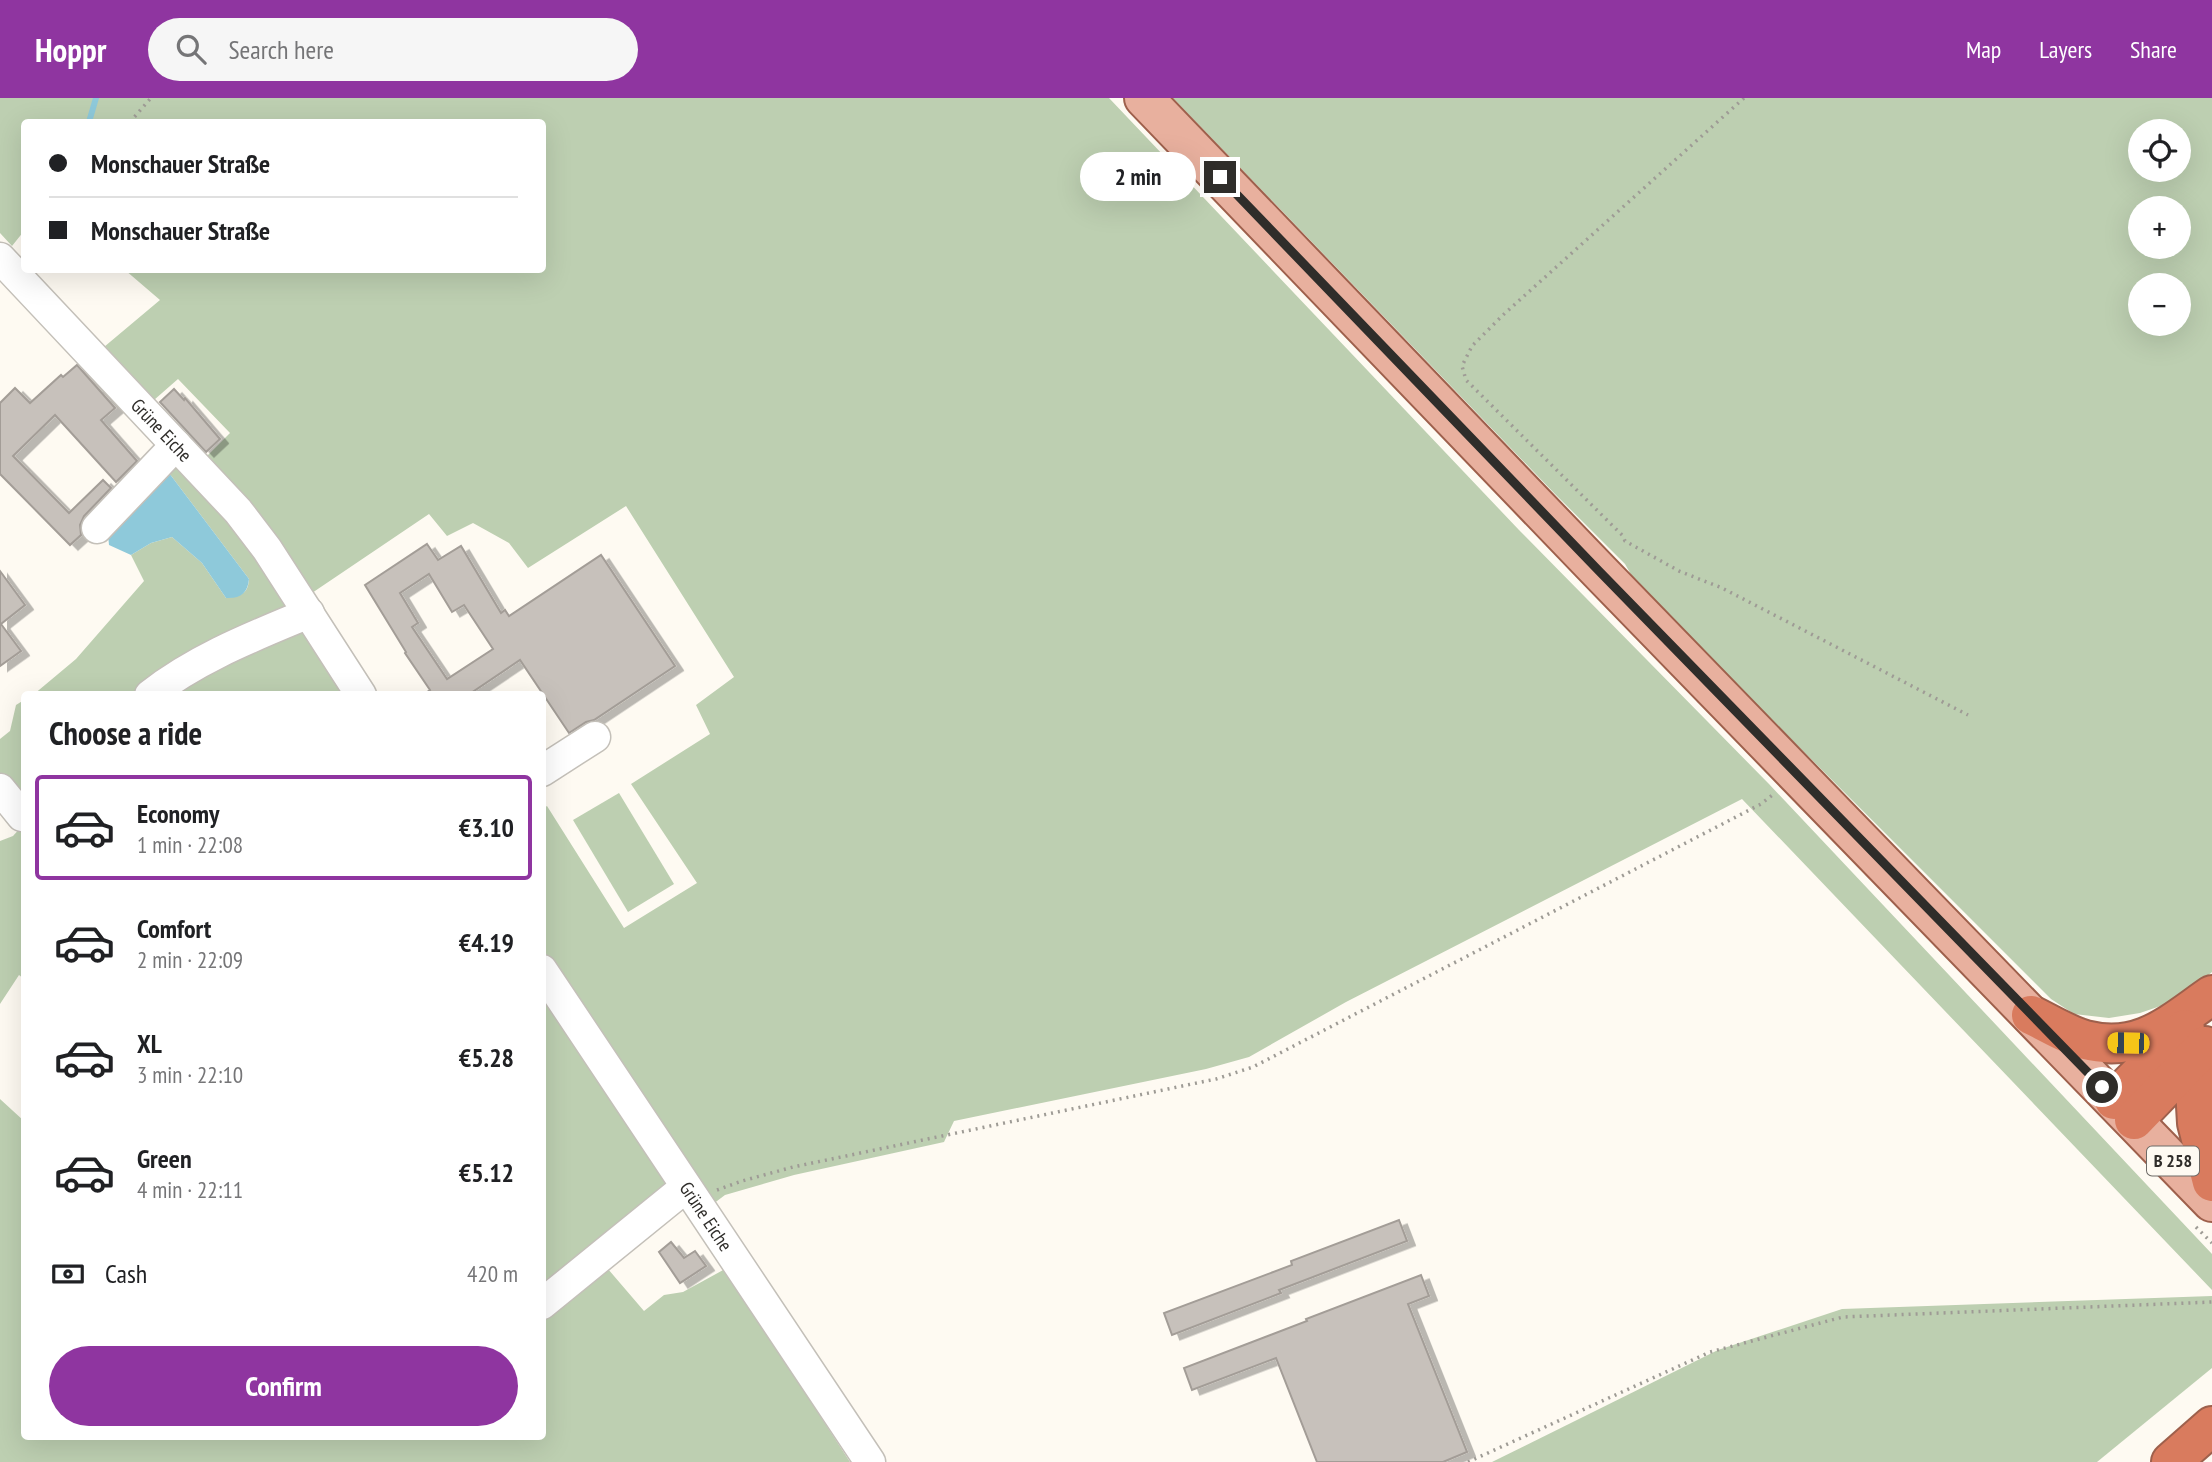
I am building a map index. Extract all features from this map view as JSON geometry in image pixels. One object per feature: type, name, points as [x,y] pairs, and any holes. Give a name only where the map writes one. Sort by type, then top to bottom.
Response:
[{"type":"highway","points":[[2031,1015],[2084,1040],[2128,1043],[2154,1035],[2212,995]]},
{"type":"highway","points":[[2124,1110],[2212,1003]]},
{"type":"highway","points":[[2124,1110],[2207,1044]]},
{"type":"highway","points":[[2207,1044],[2195,1089],[2197,1123],[2212,1182]]},
{"type":"highway","points":[[2171,1462],[2212,1426]]},
{"type":"main road","points":[[1144,98],[1599,571],[2124,1110]]},
{"type":"main road","name":"B 258","points":[[2124,1110],[2212,1202]]},
{"type":"street","name":"Grüne Eiche","points":[[0,258],[238,512],[267,549],[358,691]]},
{"type":"street","points":[[97,528],[176,445]]},
{"type":"street","points":[[155,691],[173,677],[222,651],[309,613]]},
{"type":"street","points":[[546,768],[595,737]]},
{"type":"street","points":[[0,789],[15,820]]},
{"type":"street","name":"Grüne Eiche","points":[[546,976],[870,1462]]},
{"type":"street","points":[[546,1301],[691,1196]]},
{"type":"path","points":[[133,119],[151,98]]},
{"type":"path","points":[[1744,98],[1472,346],[1462,366],[1466,380],[1625,541],[1968,715]]},
{"type":"path","points":[[691,1196],[714,1192],[793,1167],[1216,1079],[1253,1067],[1762,804],[1779,789]]},
{"type":"path","points":[[1468,1462],[1710,1352],[1843,1317],[2212,1302]]},
{"type":"green space","points":[[0,98],[1109,98],[1519,530],[1769,784],[2212,1254],[2212,1290],[1742,799],[1346,1002],[1249,1057],[1206,1069],[954,1121],[944,1142],[794,1175],[725,1195],[713,1204],[546,954],[547,806],[624,928],[697,883],[631,784],[710,734],[696,705],[734,677],[626,506],[528,568],[509,543],[473,523],[447,536],[429,514],[309,595],[203,460],[230,433],[178,379],[154,400],[104,347],[160,300],[128,273],[546,273],[546,119],[21,119],[21,235],[12,246],[0,233]]},
{"type":"green space","points":[[1173,98],[2212,98],[2212,972],[2181,999],[2140,1013],[2109,1018],[2074,1014],[2051,999],[1637,585],[1625,564]]},
{"type":"green space","points":[[178,458],[271,572],[288,612],[145,691],[38,691],[76,659],[144,581],[131,555],[151,543],[172,537],[202,563],[226,598],[245,592],[249,579],[166,469]]},
{"type":"green space","points":[[304,623],[348,691],[172,691]]},
{"type":"green space","points":[[21,702],[21,806],[0,782],[0,739],[10,731],[16,705]]},
{"type":"green space","points":[[619,793],[674,884],[628,912],[573,820]]},
{"type":"green space","points":[[21,827],[21,977],[19,975],[0,1004],[0,841],[13,836]]},
{"type":"green space","points":[[546,992],[688,1205],[608,1269],[644,1311],[664,1295],[683,1292],[725,1269],[850,1462],[0,1462],[0,1099],[21,1118],[21,1440],[546,1440]]},
{"type":"green space","points":[[2212,1296],[2212,1368],[2097,1462],[1492,1462],[1718,1350],[1842,1309]]},
{"type":"water","points":[[166,469],[249,579],[247,588],[239,596],[226,598],[202,563],[172,537],[151,543],[131,555],[109,545],[108,535]]},
{"type":"building","points":[[77,365],[115,408],[101,420],[137,461],[116,482],[55,415],[13,456],[69,513],[103,480],[111,488],[84,516],[80,525],[81,535],[70,545],[0,474],[0,403],[15,388],[30,403],[61,375],[63,377]]},
{"type":"building","points":[[174,389],[220,439],[206,452],[160,402]]},
{"type":"building","points":[[427,544],[438,560],[461,546],[501,613],[505,610],[509,616],[601,555],[675,666],[594,720],[569,733],[546,699],[546,691],[541,691],[520,660],[474,691],[429,691],[365,585]],"holes":[[[429,574],[452,612],[464,605],[493,649],[447,679],[412,627],[418,623],[400,593]]]},
{"type":"building","points":[[0,571],[25,605],[1,624],[21,651],[0,666]]},
{"type":"building","points":[[1399,1220],[1407,1241],[1172,1335],[1164,1313],[1292,1265],[1291,1261]]},
{"type":"building","points":[[671,1242],[684,1258],[695,1251],[706,1266],[680,1283],[659,1252]]},
{"type":"building","points":[[1421,1275],[1429,1296],[1408,1304],[1467,1452],[1443,1462],[1317,1462],[1276,1358],[1192,1390],[1184,1368]]},
{"type":"waterway","points":[[90,119],[96,98]]},
{"type":"route","points":[[1220,177],[2102,1087]]}]
